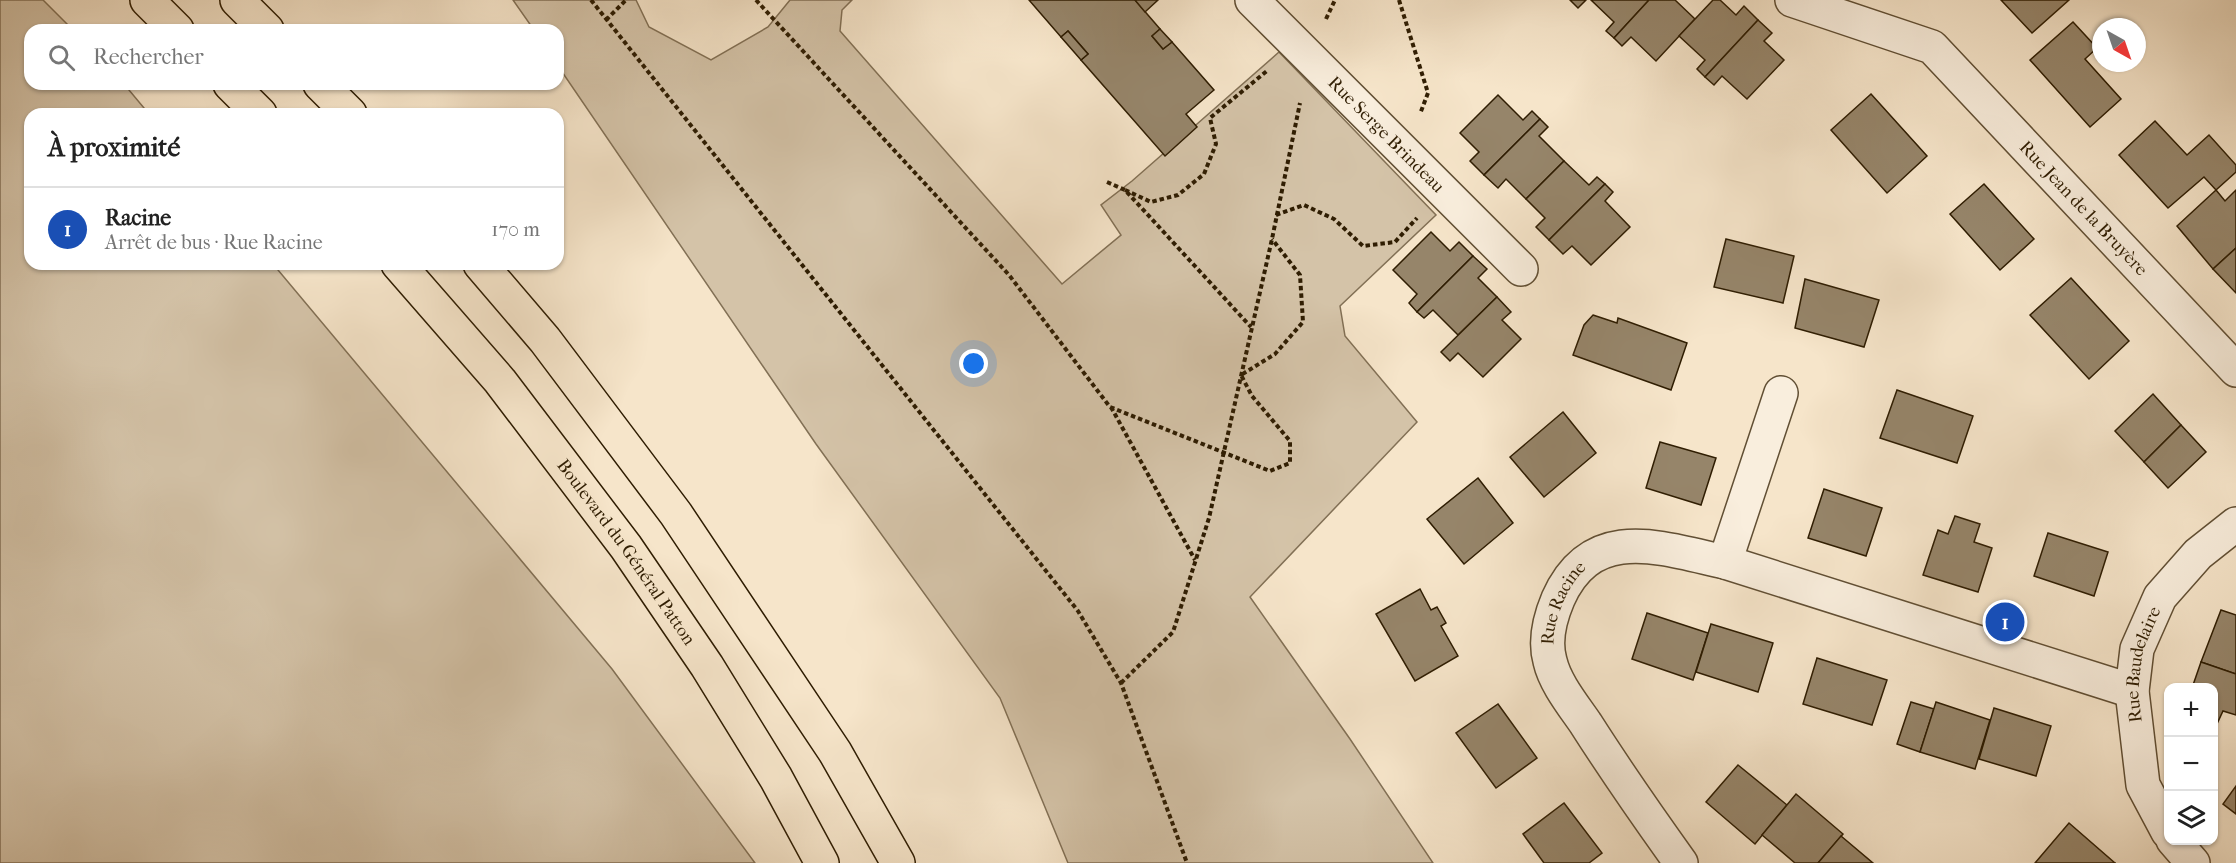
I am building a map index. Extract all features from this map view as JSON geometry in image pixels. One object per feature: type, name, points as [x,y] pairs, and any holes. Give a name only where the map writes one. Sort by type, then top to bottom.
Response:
[{"type":"highway","points":[[147,0],[171,24]]},
{"type":"highway","points":[[237,0],[261,24]]},
{"type":"highway","points":[[236,90],[254,108]]},
{"type":"highway","points":[[326,90],[344,108]]},
{"type":"highway","name":"Boulevard du Général Patton","points":[[403,270],[500,381],[626,547],[707,666],[776,778],[822,863]]},
{"type":"highway","points":[[485,270],[545,340],[676,514],[835,752],[898,863]]},
{"type":"street","name":"Rue Serge Brindeau","points":[[1252,0],[1521,269]]},
{"type":"street","name":"Rue Jean de la Bruyère","points":[[1792,0],[1932,47],[2236,370]]},
{"type":"street","points":[[1725,562],[1780,393]]},
{"type":"street","name":"Rue Baudelaire","points":[[2164,823],[2143,785],[2132,691],[2137,649],[2160,597],[2198,554],[2236,524]]},
{"type":"street","name":"Rue Racine","points":[[1681,863],[1629,791],[1563,689],[1550,661],[1547,632],[1565,582],[1590,556],[1623,546],[1662,548],[1725,562],[2132,691]]},
{"type":"street","points":[[2177,845],[2193,863]]},
{"type":"path","points":[[591,0],[1078,611],[1121,683],[1187,863]]},
{"type":"path","points":[[606,20],[626,0]]},
{"type":"path","points":[[756,0],[1009,274],[1110,407],[1195,560]]},
{"type":"path","points":[[1121,683],[1173,632],[1209,518],[1272,239],[1304,52],[1335,0]]},
{"type":"path","points":[[1399,0],[1428,93],[1404,154]]},
{"type":"path","points":[[1107,182],[1151,202],[1178,195],[1204,174],[1216,144],[1210,118],[1304,52]]},
{"type":"path","points":[[1125,190],[1252,328]]},
{"type":"path","points":[[1276,215],[1304,206],[1334,219],[1363,246],[1395,243],[1441,190]]},
{"type":"path","points":[[1241,375],[1275,354],[1303,322],[1300,275],[1272,239]]},
{"type":"path","points":[[1110,407],[1270,471],[1290,463],[1290,441],[1252,396],[1241,375]]},
{"type":"shaded area","points":[[0,0],[43,0],[67,24],[24,24],[24,90],[129,90],[144,108],[24,108],[24,270],[278,270],[612,669],[755,863],[0,863]]},
{"type":"shaded area","points":[[513,0],[636,0],[649,27],[711,60],[768,27],[790,0],[852,0],[842,10],[840,31],[1062,284],[1121,235],[1101,205],[1132,181],[1279,52],[1436,215],[1340,306],[1345,336],[1417,422],[1250,597],[1350,739],[1433,863],[1068,863],[1000,698],[816,444],[564,75],[564,24],[530,24]]},
{"type":"building","points":[[1029,0],[1135,0],[1160,29],[1152,36],[1163,49],[1172,42],[1214,90],[1186,114],[1197,127],[1165,156],[1081,60],[1088,54],[1068,31],[1061,37]]},
{"type":"building","points":[[1135,0],[1158,0],[1145,12]]},
{"type":"building","points":[[1570,0],[1586,0],[1578,8]]},
{"type":"building","points":[[1591,0],[1649,0],[1614,38],[1606,31],[1614,22]]},
{"type":"building","points":[[1649,0],[1675,0],[1695,19],[1656,61],[1631,37],[1622,46],[1614,38]]},
{"type":"building","points":[[1713,0],[1720,0],[1736,15],[1744,6],[1758,20],[1705,77],[1697,69],[1705,60],[1679,36]]},
{"type":"building","points":[[2001,0],[2069,0],[2032,33]]},
{"type":"building","points":[[1758,20],[1772,33],[1764,41],[1784,60],[1747,99],[1722,76],[1714,85],[1705,77]]},
{"type":"building","points":[[2073,22],[2092,43],[2092,53],[2085,59],[2092,67],[2092,72],[2097,72],[2121,99],[2090,127],[2030,60]]},
{"type":"building","points":[[1160,29],[1172,42],[1163,49],[1152,36]]},
{"type":"building","points":[[1068,31],[1088,54],[1081,60],[1061,37]]},
{"type":"building","points":[[1871,94],[1927,156],[1887,193],[1831,130]]},
{"type":"building","points":[[1498,95],[1523,120],[1532,111],[1540,119],[1484,175],[1470,161],[1479,152],[1460,133]]},
{"type":"building","points":[[1540,119],[1548,127],[1539,136],[1564,161],[1526,199],[1506,179],[1498,188],[1484,175]]},
{"type":"building","points":[[2155,121],[2187,155],[2209,135],[2236,165],[2236,172],[2216,190],[2204,177],[2168,208],[2119,155]]},
{"type":"building","points":[[1564,161],[1589,185],[1597,177],[1605,184],[1549,240],[1536,227],[1545,218],[1526,199]]},
{"type":"building","points":[[1605,184],[1613,192],[1605,201],[1630,227],[1591,265],[1572,246],[1563,254],[1549,240]]},
{"type":"building","points":[[1984,184],[2034,239],[2000,270],[1950,214]]},
{"type":"building","points":[[2216,190],[2225,201],[2236,190],[2236,248],[2213,269],[2177,226]]},
{"type":"building","points":[[1431,232],[1450,251],[1459,242],[1473,256],[1417,312],[1409,303],[1417,294],[1393,270]]},
{"type":"building","points":[[1726,239],[1794,256],[1783,303],[1714,287]]},
{"type":"building","points":[[2236,248],[2236,293],[2213,269]]},
{"type":"building","points":[[1473,256],[1487,269],[1478,278],[1497,297],[1458,335],[1433,310],[1424,318],[1417,312]]},
{"type":"building","points":[[2071,278],[2129,341],[2089,379],[2030,315]]},
{"type":"building","points":[[1805,279],[1879,300],[1864,347],[1795,328]]},
{"type":"building","points":[[1497,297],[1511,312],[1502,320],[1521,339],[1483,377],[1458,353],[1450,361],[1441,352]]},
{"type":"building","points":[[1593,315],[1617,323],[1618,318],[1687,343],[1671,390],[1573,355],[1584,325]]},
{"type":"building","points":[[1897,390],[1973,416],[1957,463],[1880,438]]},
{"type":"building","points":[[2153,394],[2181,425],[2144,462],[2115,431]]},
{"type":"building","points":[[1563,412],[1596,453],[1544,497],[1510,457]]},
{"type":"building","points":[[2181,425],[2206,452],[2168,488],[2144,462]]},
{"type":"building","points":[[1660,442],[1716,458],[1701,505],[1646,488]]},
{"type":"building","points":[[1478,478],[1513,523],[1464,564],[1427,519]]},
{"type":"building","points":[[1824,489],[1882,508],[1866,556],[1808,538]]},
{"type":"building","points":[[1955,516],[1980,524],[1974,542],[1992,548],[1978,592],[1923,575],[1938,530],[1948,534]]},
{"type":"building","points":[[2048,533],[2108,552],[2094,596],[2034,576]]},
{"type":"building","points":[[1420,589],[1431,610],[1437,607],[1446,623],[1441,626],[1458,656],[1415,681],[1376,614]]},
{"type":"building","points":[[2221,610],[2236,615],[2236,674],[2201,662]]},
{"type":"building","points":[[1647,613],[1708,633],[1693,680],[1632,659]]},
{"type":"building","points":[[1711,624],[1773,643],[1758,692],[1696,672]]},
{"type":"building","points":[[1817,658],[1887,680],[1872,725],[1803,704]]},
{"type":"building","points":[[2201,662],[2236,674],[2236,715],[2223,711],[2218,722],[2218,683],[2194,683]]},
{"type":"building","points":[[1911,702],[1934,709],[1920,752],[1897,744]]},
{"type":"building","points":[[1936,702],[1990,720],[1975,769],[1920,752]]},
{"type":"building","points":[[1498,704],[1537,758],[1496,788],[1456,733]]},
{"type":"building","points":[[1994,708],[2051,726],[2036,776],[1979,759]]},
{"type":"building","points":[[1738,765],[1787,805],[1755,844],[1706,802]]},
{"type":"building","points":[[2236,786],[2236,814],[2223,804]]},
{"type":"building","points":[[1796,794],[1843,834],[1818,863],[1795,863],[1762,835]]},
{"type":"building","points":[[1564,803],[1602,853],[1589,863],[1544,863],[1523,834]]},
{"type":"building","points":[[2069,823],[2115,863],[2035,863]]},
{"type":"building","points":[[1841,836],[1873,863],[1818,863]]},
{"type":"place","name":"Racine","points":[[2005,622]]}]
